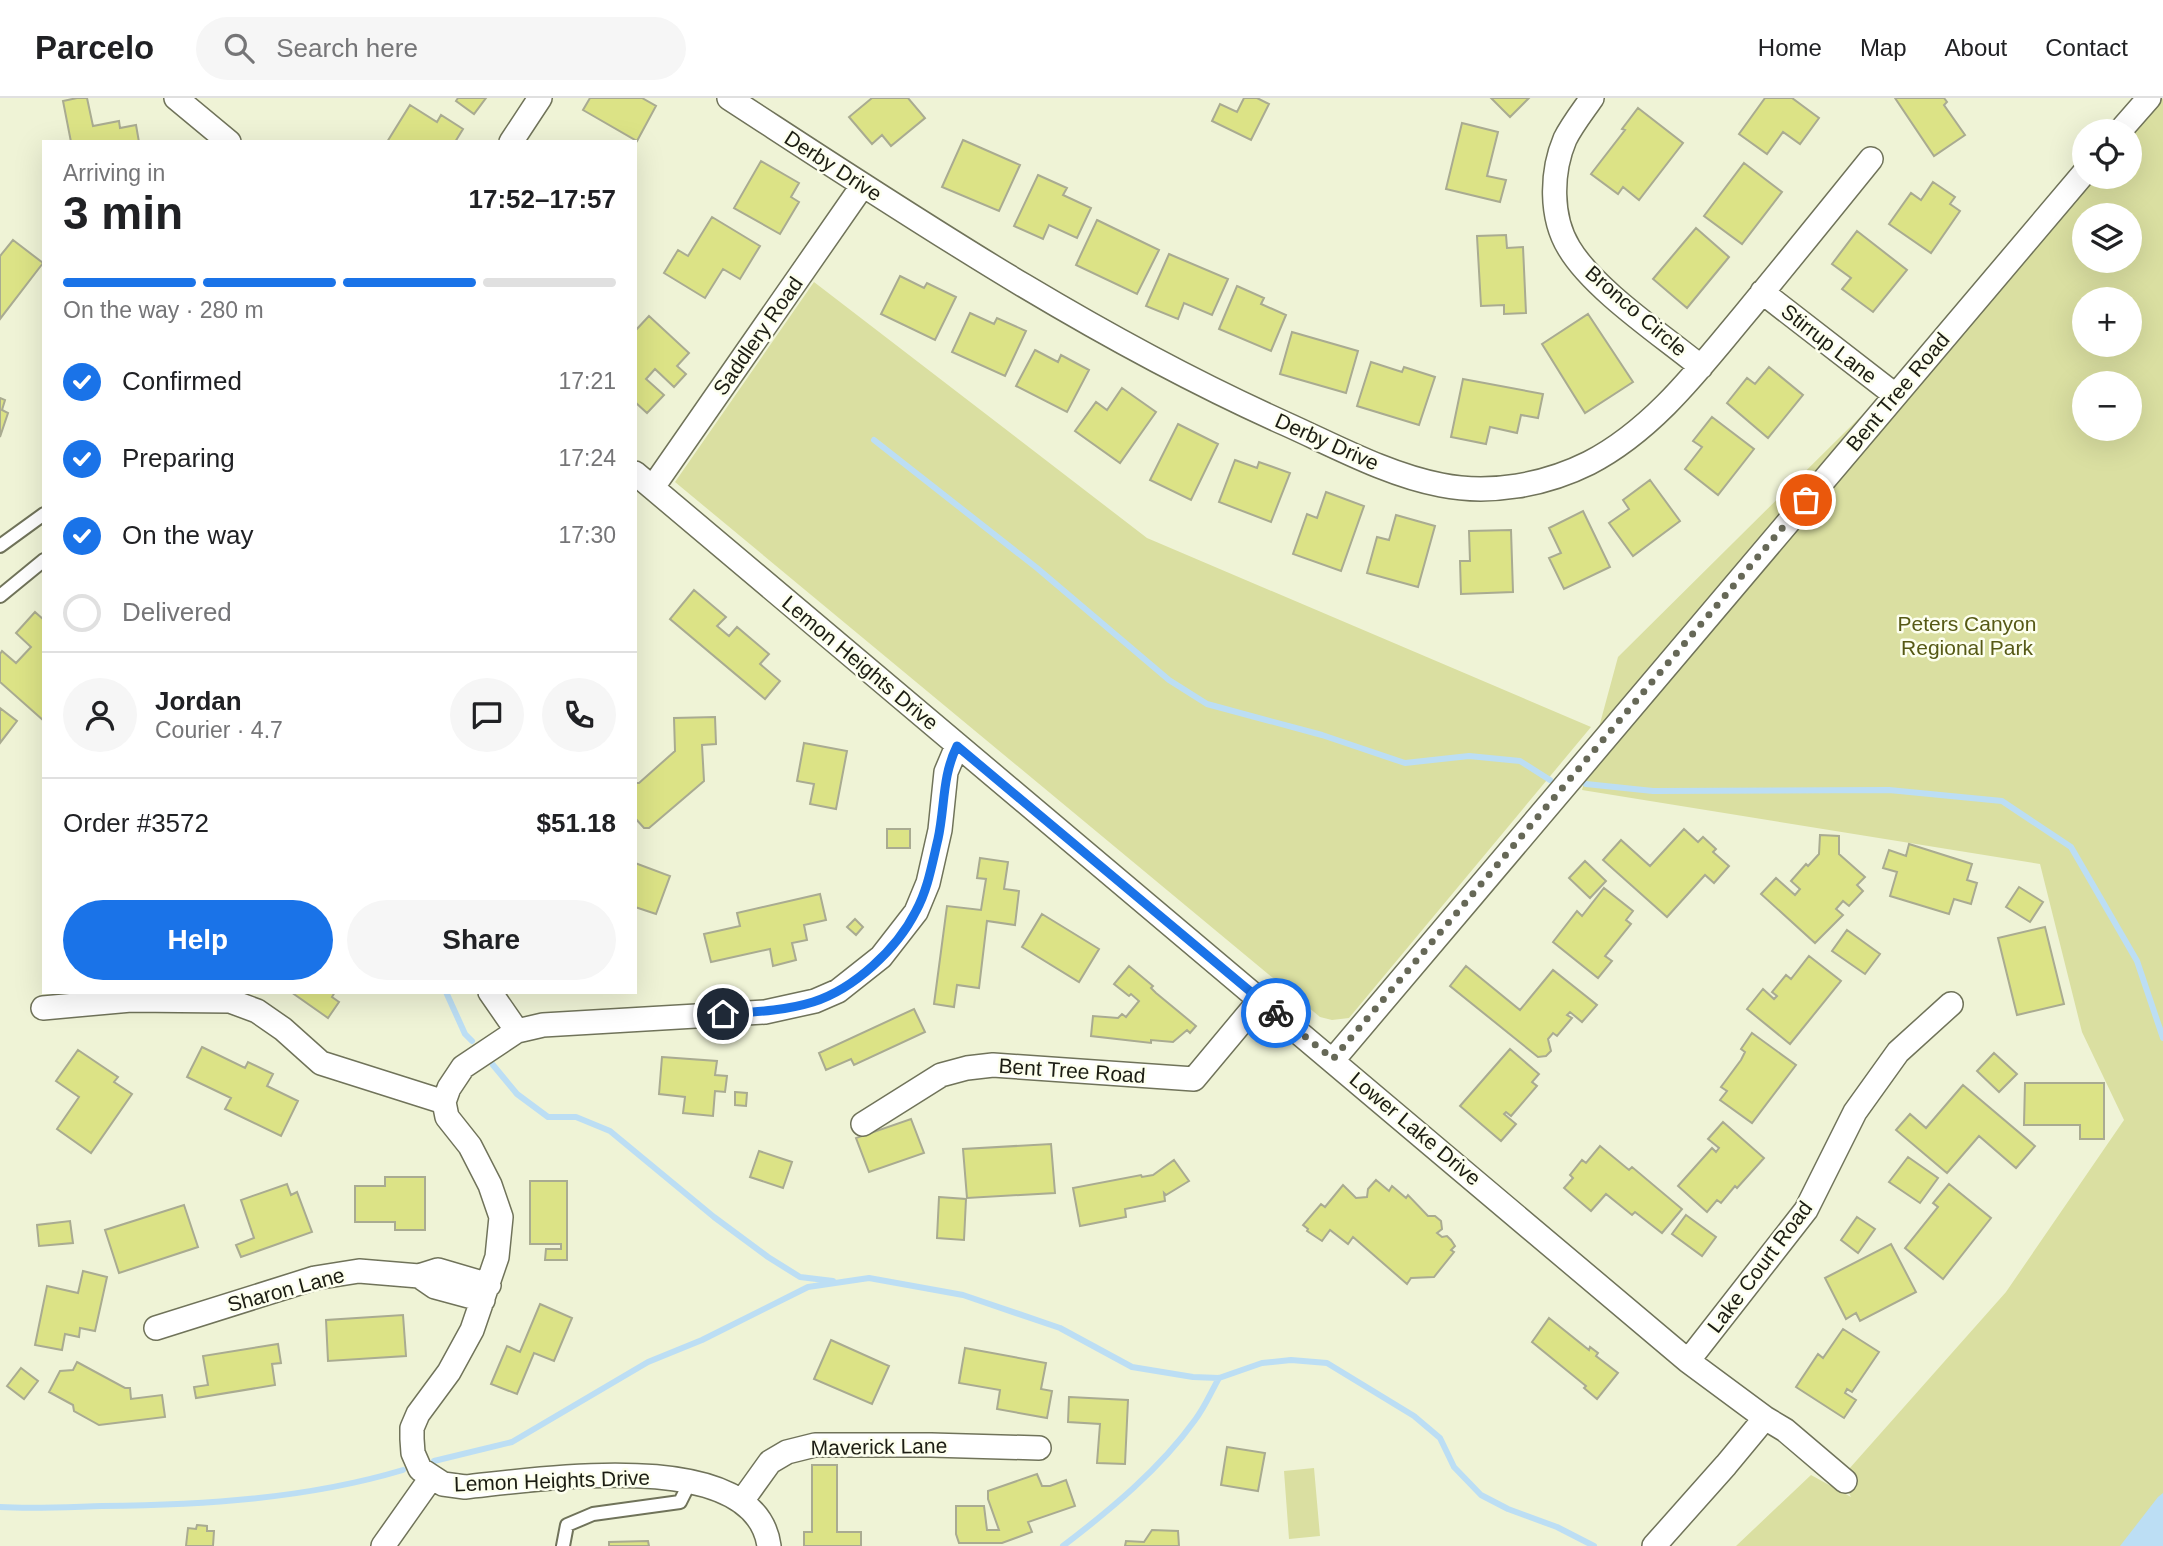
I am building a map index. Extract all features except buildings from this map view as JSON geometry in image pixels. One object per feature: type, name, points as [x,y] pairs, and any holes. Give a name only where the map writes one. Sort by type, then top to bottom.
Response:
[{"type":"street","points":[[176,98],[227,140]]},
{"type":"street","points":[[511,140],[540,98]]},
{"type":"street","name":"Derby Drive","points":[[729,98],[863,186],[1016,281],[1157,360],[1301,431],[1409,478],[1444,486],[1484,488],[1523,485],[1555,477],[1589,463],[1620,444],[1665,405],[1700,367],[1871,159]]},
{"type":"street","name":"Bronco Circle","points":[[1592,98],[1566,137],[1554,184],[1555,211],[1568,247],[1596,282],[1700,367]]},
{"type":"street","points":[[2131,119],[2149,98]]},
{"type":"street","name":"Saddlery Road","points":[[644,480],[863,186]]},
{"type":"street","name":"Bent Tree Road","points":[[1333,1059],[2072,187]]},
{"type":"street","name":"Stirrup Lane","points":[[1762,292],[1895,395]]},
{"type":"street","name":"Lemon Heights Drive","points":[[644,480],[957,746],[946,772],[940,830],[928,883],[916,912],[881,957],[838,991],[816,1001],[765,1012],[543,1025],[517,1031],[463,1067],[444,1101],[447,1117],[470,1146],[490,1185],[500,1217],[497,1257],[472,1331],[412,1428],[413,1453],[420,1469],[432,1478],[443,1484],[465,1487],[612,1475],[653,1476],[690,1482],[720,1490],[742,1501],[757,1514],[767,1532],[769,1546]]},
{"type":"street","name":"Lower Lake Drive","points":[[957,746],[1333,1059],[1688,1361],[1785,1430],[1845,1482]]},
{"type":"street","points":[[491,994],[517,1031]]},
{"type":"street","points":[[43,1008],[131,1000],[230,1002],[257,1011],[283,1029],[321,1063],[444,1101]]},
{"type":"street","name":"Bent Tree Road","points":[[863,1124],[941,1075],[967,1068],[993,1065],[1194,1079],[1260,1000]]},
{"type":"street","name":"Lake Court Road","points":[[1688,1361],[1806,1210],[1854,1112],[1898,1052],[1951,1004]]},
{"type":"street","name":"Sharon Lane","points":[[156,1328],[315,1278],[359,1271],[419,1276],[438,1270],[486,1292]]},
{"type":"street","points":[[1654,1546],[1765,1418]]},
{"type":"street","name":"Maverick Lane","points":[[742,1501],[770,1462],[787,1452],[816,1445],[1039,1448]]},
{"type":"street","name":"Lemon Heights Drive","points":[[383,1546],[432,1478]]},
{"type":"lane","points":[[0,546],[42,515]]},
{"type":"lane","points":[[0,596],[42,562]]},
{"type":"lane","points":[[563,1546],[567,1525],[593,1514],[680,1502],[690,1482]]},
{"type":"green space","name":"Peters Canyon Regional Park","points":[[2163,98],[2163,1546],[1736,1546],[1811,1475],[1851,1497],[1841,1478],[2006,1292],[2124,1120],[2082,1032],[2040,864],[1582,790],[1618,657],[2052,230],[2072,206],[2072,273],[2142,273],[2142,203],[2074,203],[2086,189],[2142,189],[2142,123]]},
{"type":"green space","points":[[814,282],[1147,538],[1591,727],[1349,1018],[1332,1020],[1320,1017],[675,482]]},
{"type":"green space","points":[[1314,1468],[1320,1536],[1289,1539],[1284,1471]]},
{"type":"water","points":[[2163,1493],[2163,1546],[2120,1546],[2158,1497]]},
{"type":"waterway","points":[[874,440],[1037,568],[1169,680],[1207,704],[1322,735],[1405,763],[1469,756],[1520,761],[1550,780]]},
{"type":"waterway","points":[[1586,784],[1653,791],[1889,790],[2002,801],[2071,847],[2137,961],[2163,1038]]},
{"type":"waterway","points":[[447,994],[465,1034],[472,1041]]},
{"type":"waterway","points":[[493,1065],[517,1094],[548,1117],[576,1117],[610,1131],[714,1217],[768,1257],[800,1277],[833,1281]]},
{"type":"waterway","points":[[434,1461],[512,1442],[648,1362],[702,1340],[808,1287],[869,1278],[963,1295],[1060,1328],[1132,1367],[1193,1377],[1219,1378],[1262,1363],[1291,1360],[1327,1363],[1414,1416],[1440,1438],[1454,1467],[1481,1495],[1594,1546]]},
{"type":"waterway","points":[[1063,1546],[1116,1503],[1166,1455],[1199,1415],[1219,1378]]},
{"type":"waterway","points":[[0,1507],[216,1502],[329,1488],[403,1470]]},
{"type":"way so far","points":[[1276,1013],[1333,1059],[1806,500]]},
{"type":"route","points":[[723,1014],[765,1012],[816,1001],[838,991],[881,957],[916,912],[928,883],[940,830],[946,772],[957,746],[1276,1013]]}]
